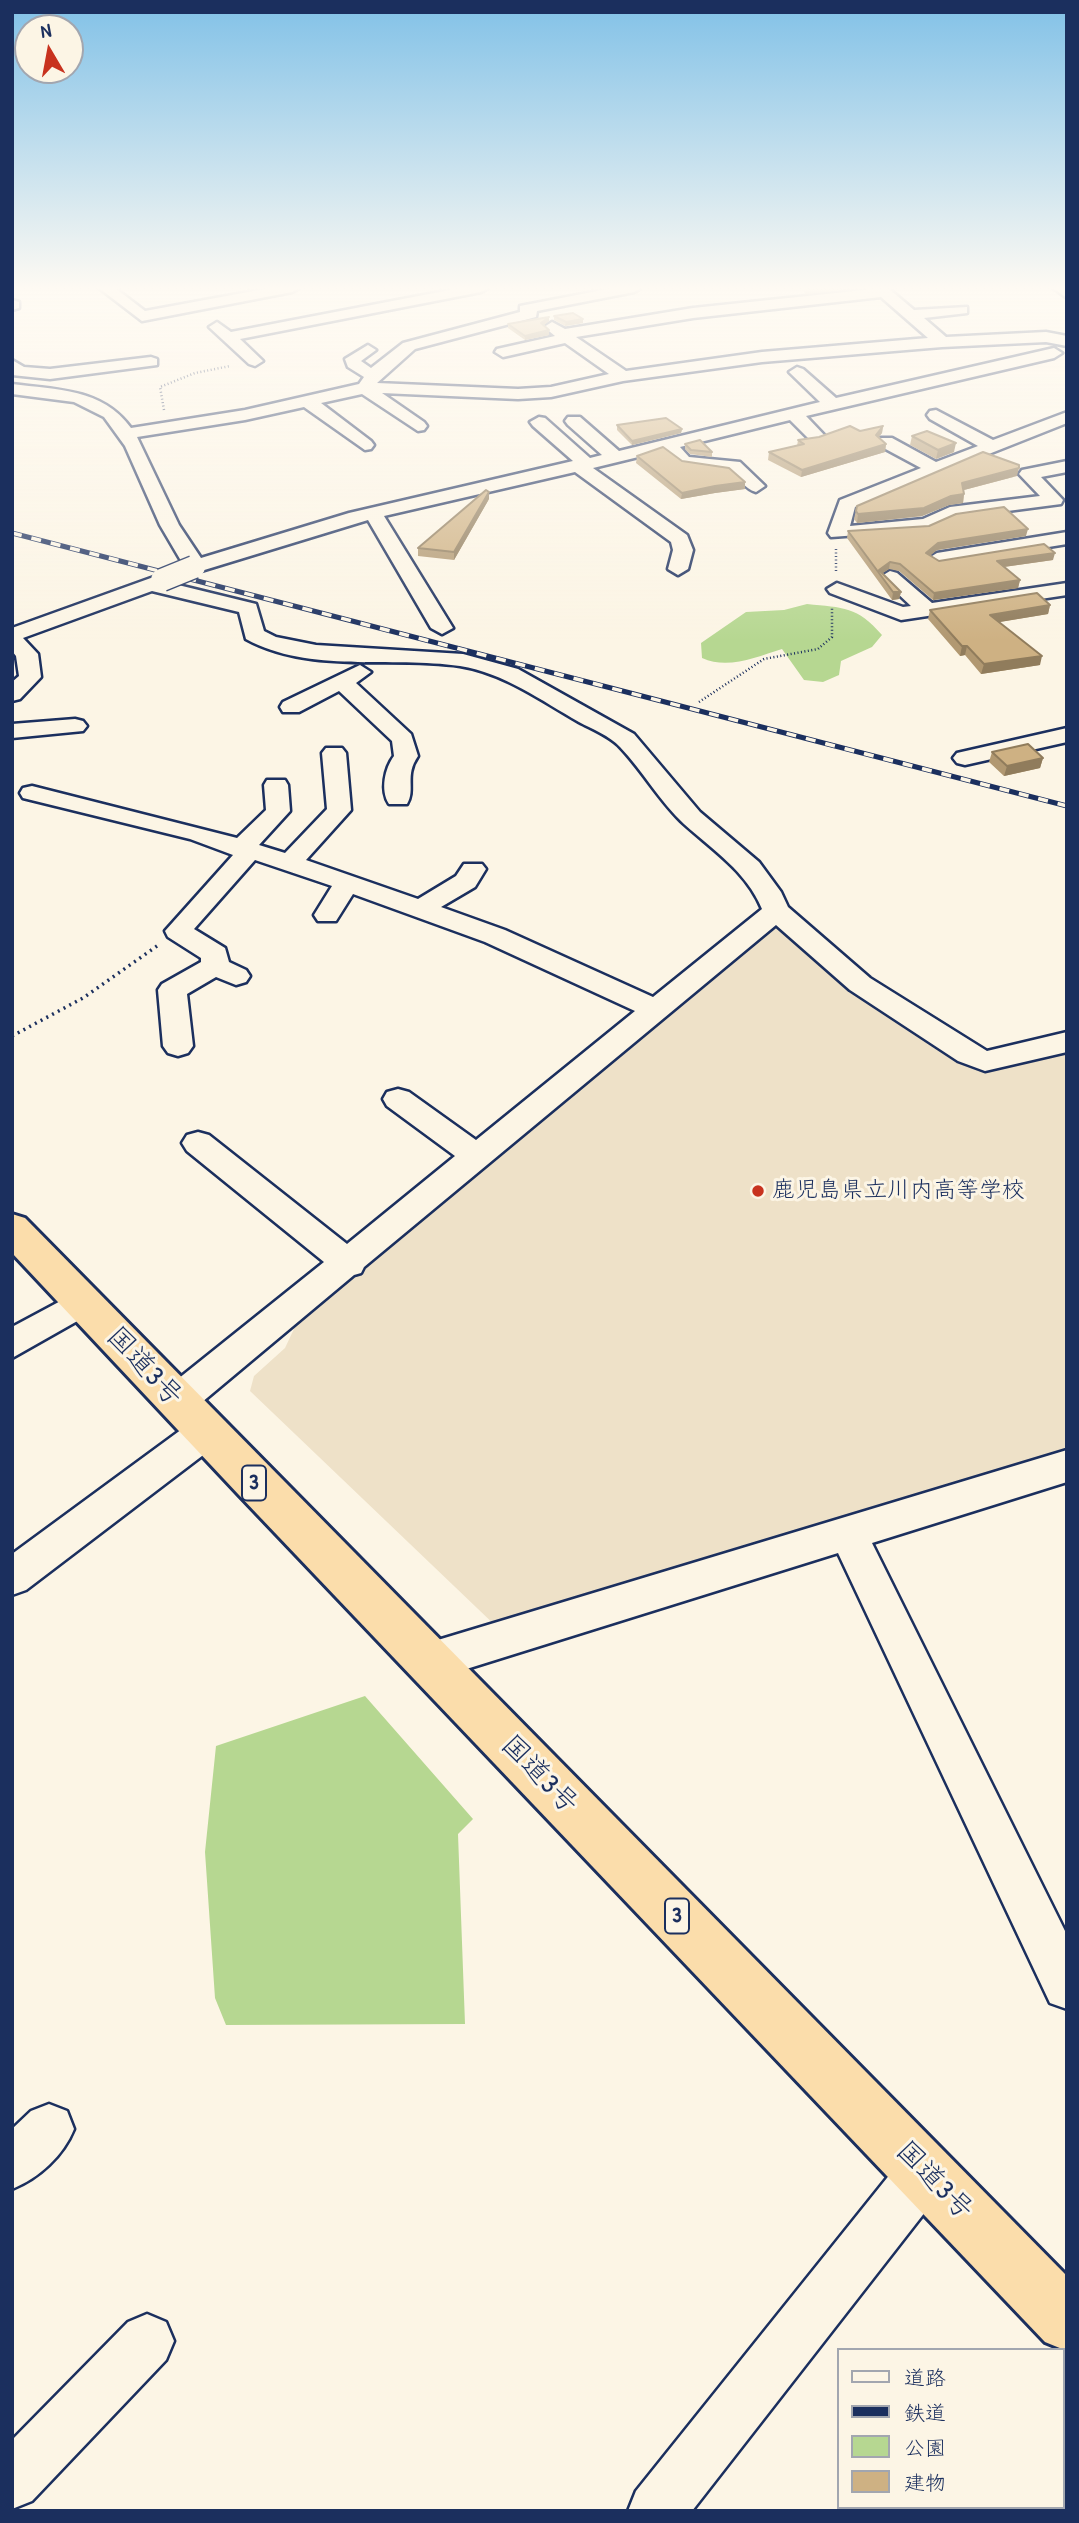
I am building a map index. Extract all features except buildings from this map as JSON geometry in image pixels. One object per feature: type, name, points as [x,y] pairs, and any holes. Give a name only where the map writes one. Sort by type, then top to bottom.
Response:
[{"type":"highway","name":"国道3号","points":[[12,1228],[176,1402],[1067,2319]]},
{"type":"street","points":[[99,406],[113,416],[125,434],[178,540],[196,567]]},
{"type":"street","points":[[125,434],[272,406]]},
{"type":"street","points":[[329,406],[365,445]]},
{"type":"street","points":[[395,406],[418,426]]},
{"type":"street","points":[[12,694],[30,677],[27,654],[12,637],[196,567],[320,526],[373,513],[390,501],[583,465],[824,406]]},
{"type":"street","points":[[709,411],[730,429]]},
{"type":"street","points":[[793,413],[817,437]]},
{"type":"street","points":[[936,415],[985,448],[1032,472],[1067,466]]},
{"type":"street","points":[[1032,472],[1028,474],[1054,500],[950,513],[927,524],[838,533],[847,505],[1067,416]]},
{"type":"street","points":[[574,421],[615,457]]},
{"type":"street","points":[[539,422],[583,465],[680,540],[683,550],[678,569]]},
{"type":"street","points":[[886,442],[935,469]]},
{"type":"street","points":[[667,445],[684,462],[735,464],[734,466],[756,486]]},
{"type":"street","points":[[855,484],[872,494]]},
{"type":"street","points":[[373,513],[442,628]]},
{"type":"street","points":[[927,524],[959,554]]},
{"type":"street","points":[[937,559],[1067,538]]},
{"type":"street","points":[[890,578],[926,609]]},
{"type":"street","points":[[156,582],[248,608],[254,635],[269,643],[390,656],[448,658],[492,666],[626,739],[691,817],[750,867],[768,892],[776,911],[860,984],[968,1054],[985,1061],[1067,1042]]},
{"type":"street","points":[[837,589],[901,614],[1067,589]]},
{"type":"street","points":[[291,707],[390,656]]},
{"type":"street","points":[[342,682],[403,739],[406,756],[397,768],[398,799]]},
{"type":"street","points":[[12,731],[75,726]]},
{"type":"street","points":[[965,758],[1067,735]]},
{"type":"street","points":[[289,864],[339,810],[334,753]]},
{"type":"street","points":[[178,1046],[172,990],[226,971],[215,954],[178,931],[278,811],[276,785]]},
{"type":"street","points":[[19,794],[199,834],[347,883],[495,936],[654,1009]]},
{"type":"street","points":[[420,909],[466,881],[473,869]]},
{"type":"street","points":[[327,915],[347,883]]},
{"type":"street","points":[[176,1402],[349,1264],[475,1156],[776,911]]},
{"type":"street","points":[[398,1099],[475,1156]]},
{"type":"street","points":[[198,1143],[349,1264]]},
{"type":"street","points":[[12,1344],[83,1302]]},
{"type":"street","points":[[12,1577],[206,1432]]},
{"type":"street","points":[[428,1662],[1067,1466]]},
{"type":"street","points":[[848,1533],[1067,1986]]},
{"type":"street","points":[[12,2164],[49,2129]]},
{"type":"street","points":[[656,2511],[925,2171]]},
{"type":"street","points":[[12,2481],[147,2341]]},
{"type":"path","points":[[163,406],[167,427]]},
{"type":"path","points":[[699,702],[764,659],[818,649],[832,637],[832,608],[837,589],[835,558],[838,533]]},
{"type":"path","points":[[12,1036],[83,998],[178,931]]},
{"type":"shaded area","name":"鹿児島県立川内高等学校","points":[[769,927],[790,931],[977,1068],[1067,1047],[1067,1460],[500,1630],[250,1391],[254,1376],[285,1348],[301,1314]]},
{"type":"green space","points":[[807,604],[849,610],[865,618],[882,635],[872,647],[841,661],[839,675],[823,682],[804,680],[782,649],[732,663],[702,658],[701,643],[746,612],[784,610]]},
{"type":"green space","points":[[365,1696],[473,1819],[458,1834],[465,2024],[226,2025],[215,1998],[205,1852],[216,1746]]},
{"type":"railway","points":[[12,533],[1067,806]]},
{"type":"place","name":"鹿児島県立川内高等学校","points":[[758,1191]]}]
